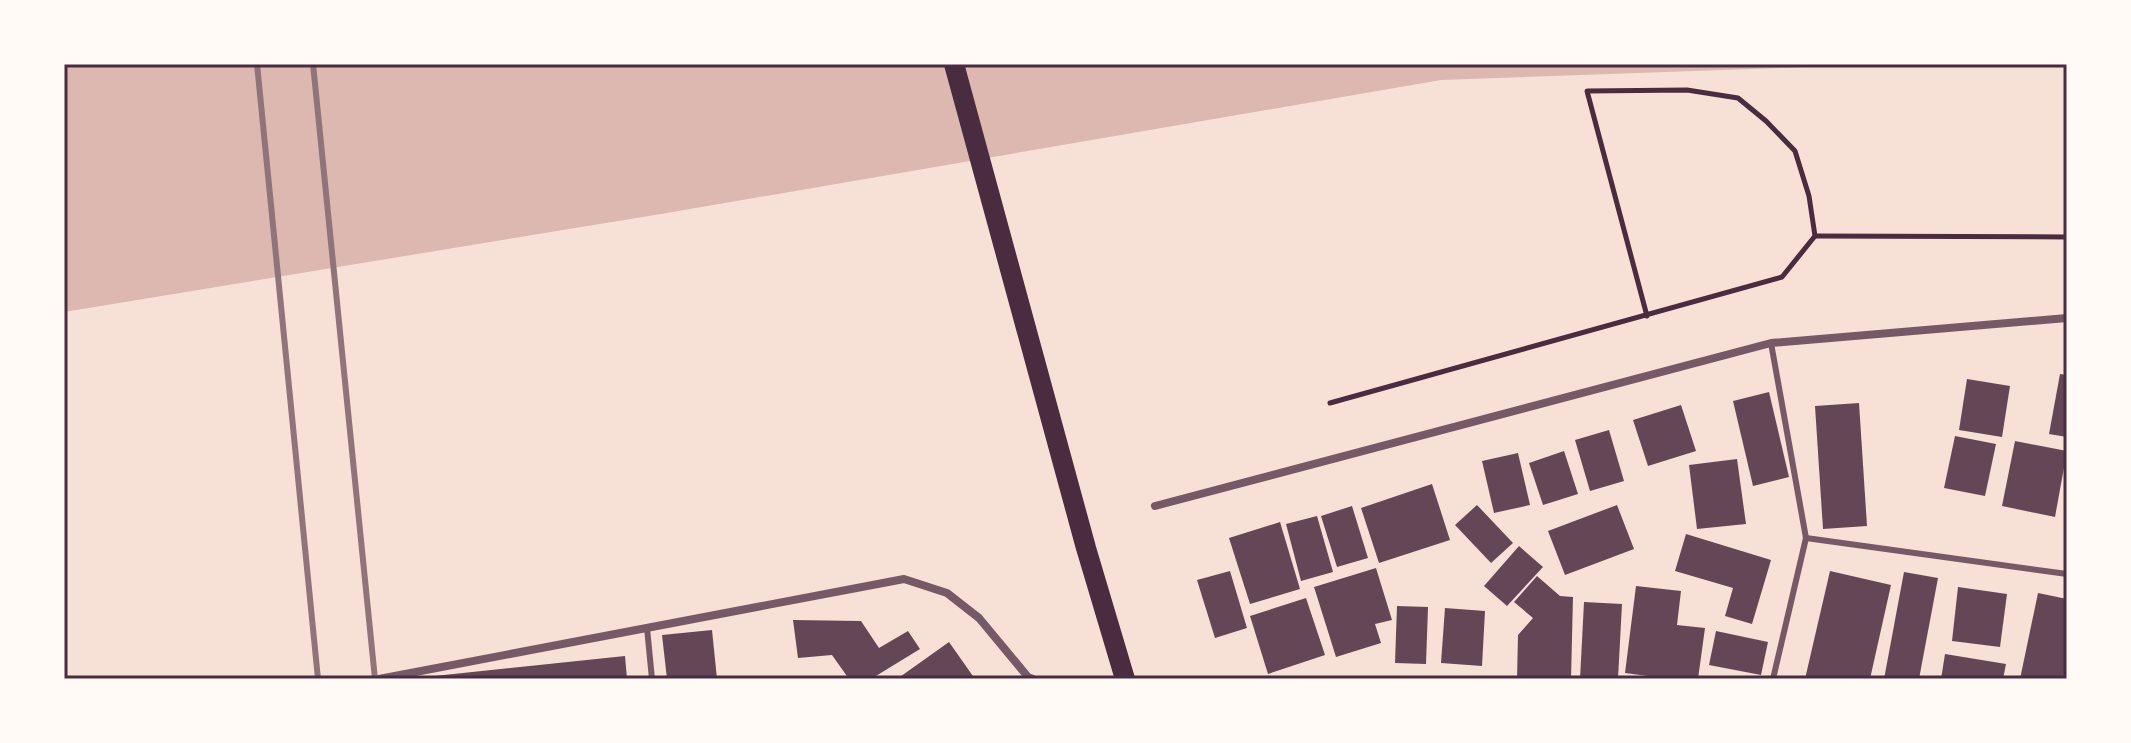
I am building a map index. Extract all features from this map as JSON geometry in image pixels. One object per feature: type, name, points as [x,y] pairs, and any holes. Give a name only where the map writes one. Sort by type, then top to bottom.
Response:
[{"type":"main road","points":[[954,64],[1086,548],[1125,679]]},
{"type":"street","points":[[1155,506],[1771,343],[2067,318]]},
{"type":"street","points":[[379,679],[904,579],[947,593],[979,618],[1028,677],[1033,679]]},
{"type":"lane","points":[[1771,343],[1806,538],[1773,679]]},
{"type":"lane","points":[[1806,538],[2067,574]]},
{"type":"lane","points":[[647,628],[652,679]]},
{"type":"path","points":[[1330,403],[1647,316],[1782,277],[1815,236],[1809,196],[1795,151],[1738,98],[1687,90],[1587,91],[1647,316]]},
{"type":"path","points":[[1815,236],[2067,237]]},
{"type":"shaded area","points":[[64,64],[1894,64],[1441,80],[661,214],[64,312]]},
{"type":"building","points":[[2060,374],[2067,375],[2067,437],[2049,434]]},
{"type":"building","points":[[1967,379],[2010,386],[2002,437],[1959,430]]},
{"type":"building","points":[[1769,392],[1789,477],[1753,486],[1733,401]]},
{"type":"building","points":[[1859,403],[1867,526],[1823,529],[1815,406]]},
{"type":"building","points":[[1681,405],[1696,451],[1648,466],[1633,420]]},
{"type":"building","points":[[1609,430],[1624,481],[1590,491],[1575,440]]},
{"type":"building","points":[[1955,436],[1996,444],[1985,496],[1944,488]]},
{"type":"building","points":[[2015,441],[2067,451],[2055,517],[2002,506]]},
{"type":"building","points":[[1564,451],[1578,494],[1543,505],[1529,463]]},
{"type":"building","points":[[1518,453],[1530,505],[1494,513],[1482,461]]},
{"type":"building","points":[[1737,459],[1746,524],[1697,529],[1689,465]]},
{"type":"building","points":[[1432,484],[1450,540],[1379,563],[1361,508]]},
{"type":"building","points":[[1477,505],[1513,543],[1491,563],[1455,525]]},
{"type":"building","points":[[1617,505],[1634,549],[1565,575],[1548,531]]},
{"type":"building","points":[[1352,506],[1368,558],[1337,567],[1321,516]]},
{"type":"building","points":[[1317,516],[1333,572],[1301,581],[1286,524]]},
{"type":"building","points":[[1280,522],[1300,589],[1250,604],[1229,538]]},
{"type":"building","points":[[1686,534],[1771,560],[1752,624],[1725,616],[1733,588],[1675,571]]},
{"type":"building","points":[[1519,546],[1543,567],[1507,606],[1484,586]]},
{"type":"building","points":[[1376,568],[1392,620],[1375,624],[1381,643],[1336,657],[1314,587]]},
{"type":"building","points":[[1230,571],[1247,628],[1215,638],[1197,580]]},
{"type":"building","points":[[1830,571],[1891,585],[1870,679],[1805,679]]},
{"type":"building","points":[[1904,572],[1938,578],[1919,679],[1884,679]]},
{"type":"building","points":[[1537,576],[1560,596],[1573,597],[1571,679],[1517,679],[1518,635],[1533,618],[1514,602]]},
{"type":"building","points":[[1636,586],[1681,591],[1677,625],[1705,628],[1698,679],[1625,673]]},
{"type":"building","points":[[1958,587],[2007,594],[2000,647],[1952,641]]},
{"type":"building","points":[[2038,593],[2067,599],[2067,679],[2020,679]]},
{"type":"building","points":[[1306,598],[1325,655],[1268,674],[1250,616]]},
{"type":"building","points":[[1584,602],[1622,604],[1618,679],[1580,679]]},
{"type":"building","points":[[1397,606],[1428,607],[1426,664],[1395,663]]},
{"type":"building","points":[[1445,608],[1485,611],[1482,666],[1441,663]]},
{"type":"building","points":[[793,620],[861,621],[879,648],[908,631],[920,649],[871,679],[849,679],[832,655],[798,658]]},
{"type":"building","points":[[712,630],[717,679],[667,679],[662,635]]},
{"type":"building","points":[[1716,631],[1768,642],[1761,675],[1709,665]]},
{"type":"building","points":[[949,642],[975,679],[897,679]]},
{"type":"building","points":[[1945,654],[2006,664],[2003,679],[1941,679]]},
{"type":"building","points":[[625,656],[627,679],[425,679],[425,677]]},
{"type":"railway","points":[[257,64],[318,679]]},
{"type":"railway","points":[[313,64],[375,679]]}]
